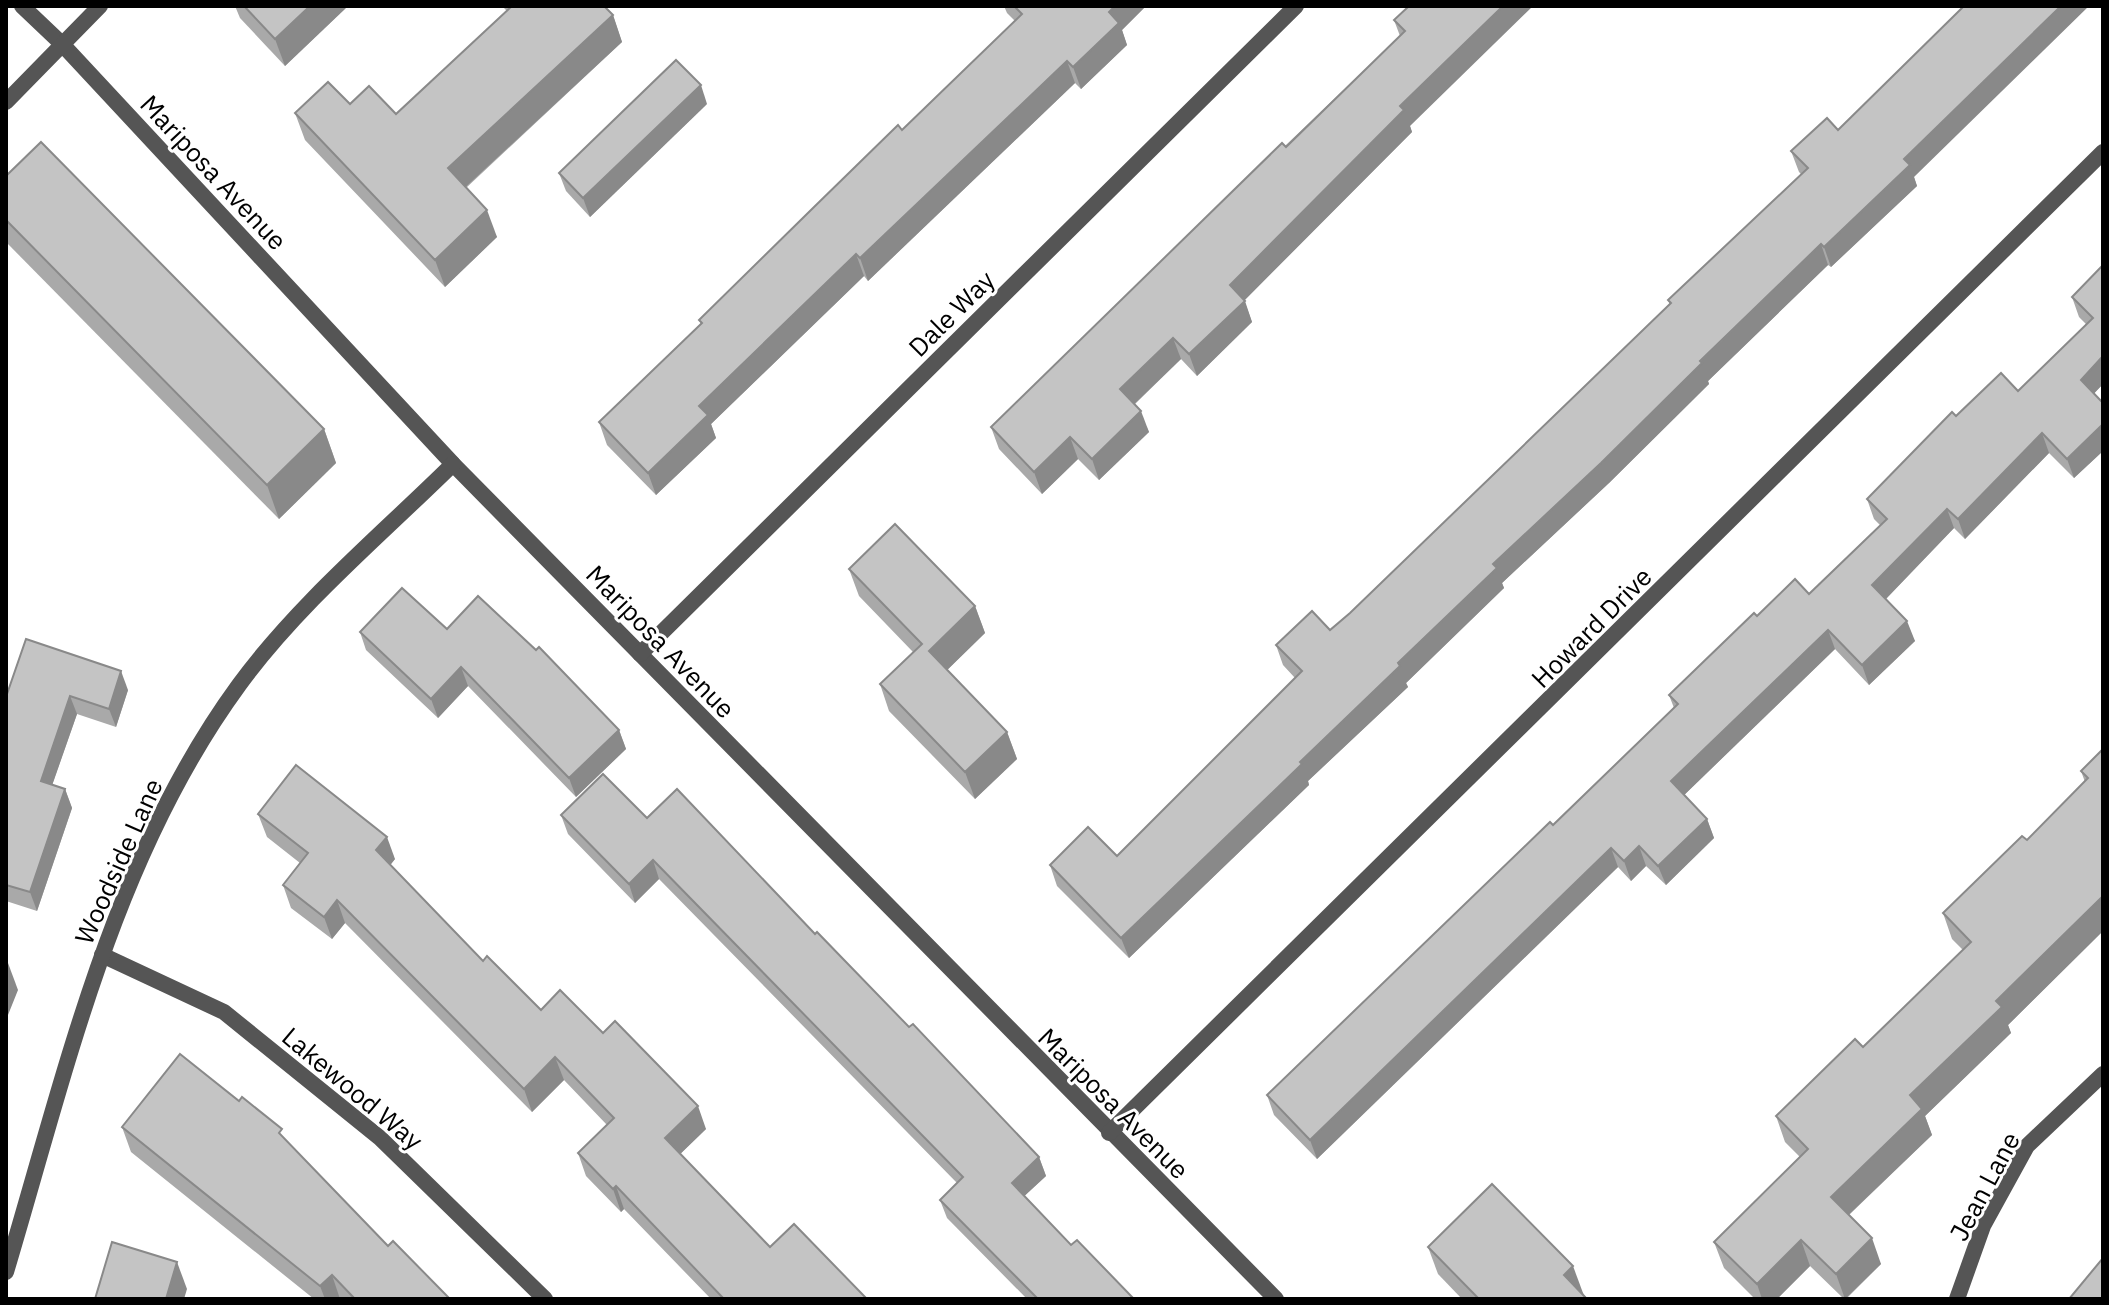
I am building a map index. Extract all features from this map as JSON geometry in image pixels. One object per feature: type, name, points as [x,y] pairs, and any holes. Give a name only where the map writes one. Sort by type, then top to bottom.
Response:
[{"type":"street","name":"Mariposa Avenue","points":[[22,6],[62,44],[453,464],[1109,1133],[1276,1299]]},
{"type":"street","points":[[6,102],[100,6]]},
{"type":"street","name":"Dale Way","points":[[640,654],[1296,6]]},
{"type":"street","name":"Howard Drive","points":[[1109,1133],[2103,152]]},
{"type":"street","name":"Woodside Lane","points":[[6,1272],[102,955],[163,809],[239,685],[326,587],[453,464]]},
{"type":"street","name":"Lakewood Way","points":[[102,955],[224,1012],[380,1138],[545,1299]]},
{"type":"street","name":"Jean Lane","points":[[1957,1299],[1983,1226],[2027,1146],[2103,1074]]},
{"type":"building","points":[[244,6],[310,6],[275,39]]},
{"type":"building","points":[[512,6],[604,6],[613,15],[448,168],[487,210],[435,260],[295,113],[328,82],[350,104],[369,86],[396,114]]},
{"type":"building","points":[[1014,6],[1115,6],[1109,12],[1119,23],[1073,67],[1067,61],[860,258],[856,254],[699,406],[708,415],[648,473],[599,422],[898,125],[902,130],[1022,14]]},
{"type":"building","points":[[1409,6],[1503,6],[1400,106],[1404,110],[1230,285],[1245,301],[1189,354],[1173,338],[1120,389],[1141,411],[1092,459],[1070,437],[1034,472],[991,427],[1282,143],[1286,147],[1405,31],[1394,20]]},
{"type":"building","points":[[1964,6],[2061,6],[1904,159],[1910,165],[1824,247],[1821,244],[1700,361],[1702,363],[1601,463],[1493,564],[1497,568],[1398,663],[1400,666],[1300,762],[1302,764],[1121,938],[1050,865],[1088,827],[1117,856],[1302,671],[1276,645],[1312,611],[1330,630],[1350,613],[1671,303],[1668,300],[1808,168],[1791,151],[1827,118],[1838,130]]},
{"type":"building","points":[[676,60],[701,85],[583,198],[559,173]]},
{"type":"building","points":[[41,142],[324,429],[267,485],[6,220],[6,176]]},
{"type":"building","points":[[2103,265],[2103,356],[2081,380],[2103,403],[2103,424],[2067,459],[2042,433],[1958,519],[1947,509],[1872,585],[1907,621],[1862,665],[1828,630],[1671,781],[1707,819],[1658,866],[1639,846],[1624,861],[1611,848],[1310,1140],[1267,1095],[1550,822],[1553,825],[1678,704],[1669,695],[1754,613],[1757,616],[1795,579],[1809,594],[1887,519],[1867,499],[1952,412],[1956,416],[2001,373],[2018,391],[2093,318],[2072,297]]},
{"type":"building","points":[[895,524],[975,606],[929,651],[1007,732],[965,772],[880,684],[922,644],[849,569]]},
{"type":"building","points":[[402,588],[447,629],[478,596],[536,650],[539,647],[619,730],[569,778],[461,667],[431,699],[360,632]]},
{"type":"building","points":[[26,639],[121,671],[109,709],[70,696],[41,781],[65,789],[30,892],[6,885],[6,697]]},
{"type":"building","points":[[2103,749],[2103,896],[1996,1001],[2002,1007],[1910,1095],[1922,1109],[1831,1197],[1872,1238],[1836,1274],[1801,1240],[1757,1284],[1714,1242],[1808,1149],[1776,1116],[1855,1039],[1863,1047],[1971,942],[1943,913],[2022,836],[2027,840],[2088,778],[2081,771]]},
{"type":"building","points":[[296,765],[387,837],[376,850],[483,961],[487,956],[541,1010],[560,990],[603,1033],[615,1021],[698,1106],[665,1138],[770,1247],[794,1224],[867,1299],[724,1299],[616,1186],[613,1189],[578,1153],[614,1118],[555,1057],[524,1089],[337,900],[324,917],[283,885],[308,853],[258,814]]},
{"type":"building","points":[[603,774],[647,818],[677,789],[815,934],[817,932],[909,1027],[913,1024],[1039,1157],[1012,1183],[1071,1245],[1077,1240],[1134,1299],[1038,1299],[940,1200],[963,1177],[653,860],[629,884],[561,815]]},
{"type":"building","points":[[180,1054],[239,1101],[242,1097],[282,1129],[279,1133],[388,1246],[393,1241],[450,1299],[355,1299],[332,1275],[320,1286],[122,1127]]},
{"type":"building","points":[[1492,1184],[1573,1266],[1564,1275],[1587,1299],[1479,1299],[1428,1247]]},
{"type":"building","points":[[112,1242],[177,1262],[166,1299],[95,1299]]},
{"type":"building","points":[[2103,1258],[2103,1299],[2069,1299]]}]
